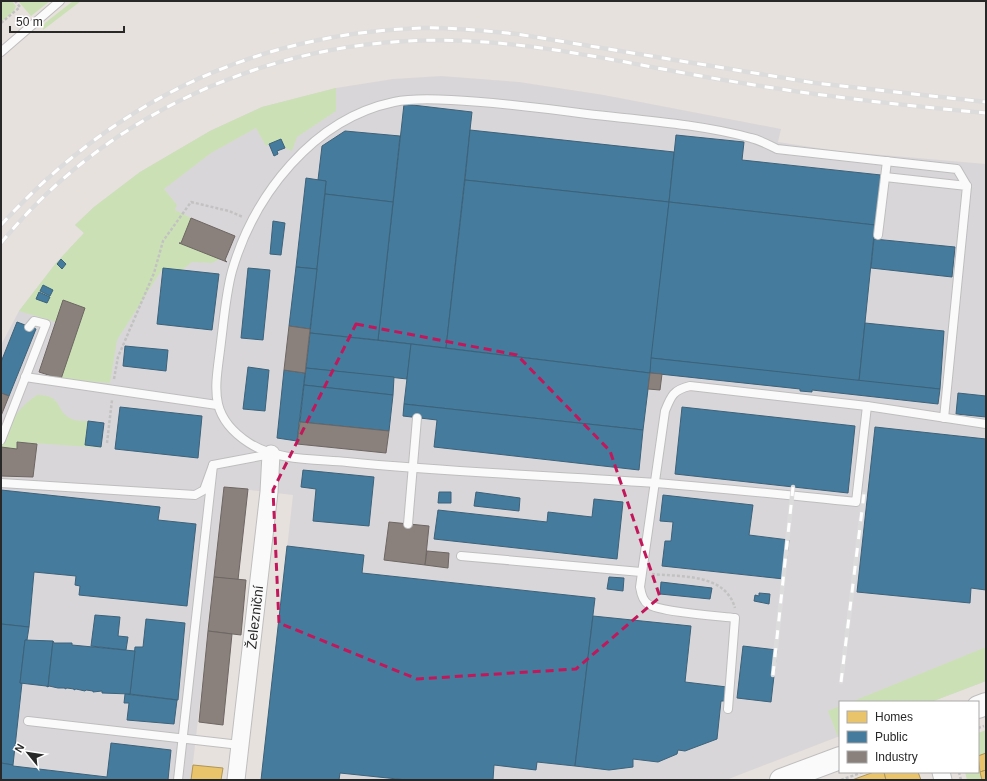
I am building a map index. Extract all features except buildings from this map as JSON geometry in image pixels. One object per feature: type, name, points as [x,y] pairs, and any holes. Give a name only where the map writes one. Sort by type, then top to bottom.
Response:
[{"type":"street","name":"Železniční","points":[[236,780],[269,492],[271,454]]},
{"type":"street","points":[[783,780],[839,758]]},
{"type":"lane","points":[[1,52],[60,1]]},
{"type":"lane","points":[[271,454],[249,443],[224,422],[217,405],[216,383],[230,280],[252,221],[284,171],[308,147],[333,128],[358,115],[396,101],[425,99],[520,105],[705,129],[753,138],[777,149],[957,169],[967,186],[944,418]]},
{"type":"lane","points":[[878,235],[887,161]]},
{"type":"lane","points":[[885,177],[967,186]]},
{"type":"lane","points":[[1,440],[46,324],[34,321],[29,327]]},
{"type":"lane","points":[[25,377],[113,388],[217,405]]},
{"type":"lane","points":[[728,709],[735,618],[662,609],[647,604],[642,597],[640,587],[665,411],[670,397],[678,389],[690,386],[867,406],[986,424]]},
{"type":"lane","points":[[213,465],[271,454],[412,468],[654,483],[856,502],[867,406]]},
{"type":"lane","points":[[408,524],[417,418]]},
{"type":"lane","points":[[1,483],[195,495],[204,490],[213,465]]},
{"type":"lane","points":[[178,780],[184,739],[213,465]]},
{"type":"lane","points":[[461,556],[642,572]]},
{"type":"lane","points":[[28,721],[240,745]]},
{"type":"path","points":[[1,23],[20,7],[15,1]]},
{"type":"path","points":[[107,443],[118,357],[154,273],[163,241],[191,202],[229,211],[252,221]]},
{"type":"path","points":[[642,572],[707,580],[721,586],[730,596],[735,607],[735,618]]},
{"type":"path","points":[[841,780],[860,773]]},
{"type":"highlighted area","points":[[356,324],[517,355],[610,451],[660,597],[576,669],[417,679],[279,623],[273,490]]},
{"type":"shaded area","points":[[441,76],[519,82],[604,95],[781,129],[778,142],[837,151],[986,164],[986,681],[934,701],[839,701],[839,736],[726,780],[261,780],[293,495],[225,487],[191,780],[1,780],[1,345],[19,311],[56,263],[84,233],[75,225],[94,207],[140,172],[210,131],[262,107],[336,88],[393,79]]},
{"type":"green space","points":[[1,1],[12,1],[16,6],[14,11],[1,22]]},
{"type":"green space","points":[[18,1],[50,1],[31,16]]},
{"type":"green space","points":[[73,1],[81,1],[43,30],[45,23]]},
{"type":"green space","points":[[336,88],[336,111],[297,137],[292,151],[285,148],[281,139],[266,146],[256,128],[211,153],[164,189],[177,205],[175,210],[191,218],[181,243],[179,243],[220,259],[212,263],[192,262],[182,270],[163,268],[117,340],[110,383],[61,379],[85,308],[63,300],[56,322],[19,311],[56,263],[84,233],[75,225],[94,207],[140,172],[210,131],[262,107]]},
{"type":"green space","points":[[37,395],[52,398],[56,401],[66,416],[78,421],[88,421],[85,445],[105,448],[18,442],[17,449],[1,447],[6,431],[14,417],[24,405]]},
{"type":"green space","points":[[986,647],[986,681],[934,701],[853,701]]},
{"type":"green space","points":[[839,706],[838,737],[828,711]]},
{"type":"green space","points":[[986,730],[986,780],[967,780],[965,773],[979,773],[979,733]]},
{"type":"railway","points":[[1,225],[44,181],[90,143],[139,110],[190,83],[244,61],[300,44],[359,33],[421,28],[445,28],[517,34],[815,83],[986,102]]},
{"type":"railway","points":[[1,243],[46,194],[97,152],[152,116],[210,86],[272,64],[336,49],[402,41],[468,41],[500,43],[564,51],[724,80],[822,95],[986,113]]},
{"type":"railway","points":[[773,675],[793,487]]},
{"type":"railway","points":[[841,682],[864,494]]}]
